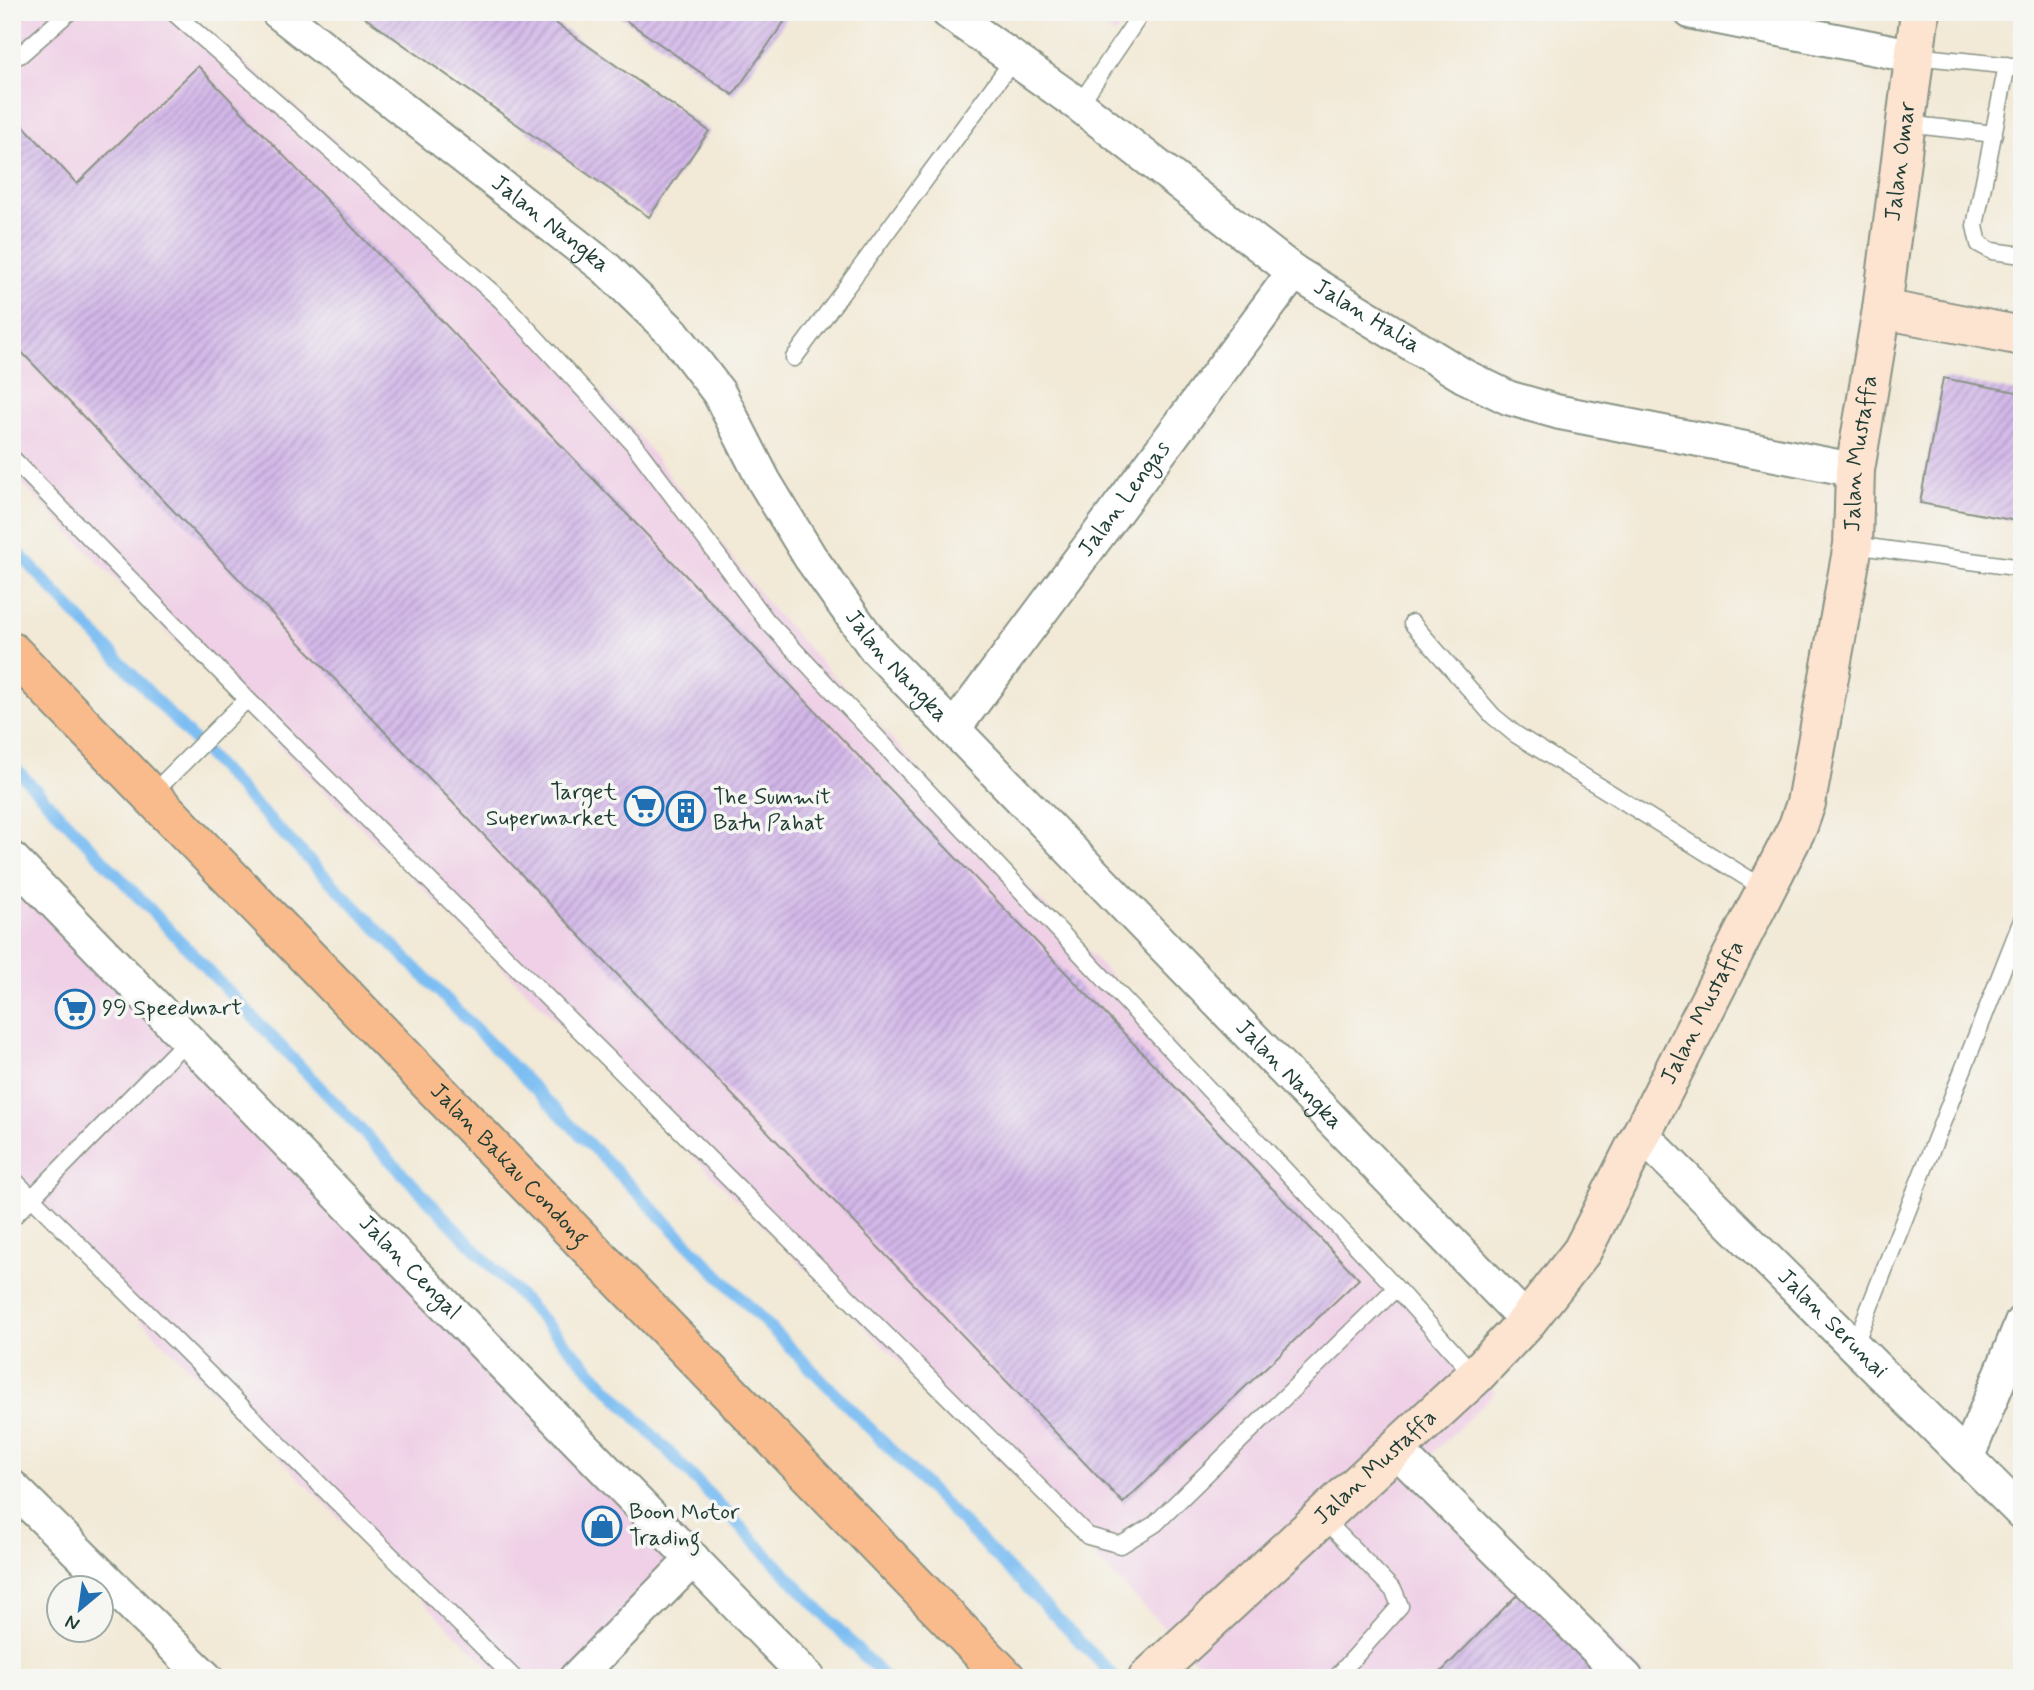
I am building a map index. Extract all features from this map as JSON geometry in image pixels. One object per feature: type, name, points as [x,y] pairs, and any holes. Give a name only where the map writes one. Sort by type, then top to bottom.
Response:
[{"type":"main road","name":"Jalan Bakau Condong","points":[[12,652],[1006,1678]]},
{"type":"street","name":"Jalan Nangka","points":[[278,12],[606,268],[673,333],[719,393],[764,481],[810,558],[875,648],[955,727],[1527,1321]]},
{"type":"street","name":"Jalan Halia","points":[[948,12],[1079,105],[1294,272],[1464,376],[1509,398],[1558,412],[1855,470]]},
{"type":"street","points":[[1691,12],[1914,56]]},
{"type":"street","name":"Jalan Omar","points":[[1882,309],[1920,12]]},
{"type":"street","name":"Jalan Lengas","points":[[955,727],[1294,272]]},
{"type":"street","points":[[1882,309],[2022,336]]},
{"type":"street","name":"Jalan Mustaffa","points":[[1159,1668],[1475,1376],[1527,1321],[1582,1251],[1798,826],[1806,803],[1853,545],[1855,470],[1882,309]]},
{"type":"street","name":"Jalan Cengal","points":[[12,859],[808,1678]]},
{"type":"street","name":"Jalan Serunai","points":[[1642,1135],[2022,1513]]},
{"type":"street","points":[[1967,1458],[2022,1322]]},
{"type":"street","points":[[1396,1450],[1626,1678]]},
{"type":"street","points":[[12,1487],[206,1678]]},
{"type":"street","points":[[576,1678],[693,1559]]},
{"type":"lane","points":[[12,57],[20,55],[69,12]]},
{"type":"lane","points":[[173,12],[501,300],[632,442],[767,621],[1396,1288],[1475,1376]]},
{"type":"lane","points":[[1079,105],[1142,12]]},
{"type":"lane","points":[[1914,56],[2014,66],[1994,134],[1975,226],[1979,244],[1992,251],[2022,256]]},
{"type":"lane","points":[[794,358],[1014,59]]},
{"type":"lane","points":[[1906,124],[1994,134]]},
{"type":"lane","points":[[12,458],[247,699],[1088,1536],[1121,1545],[1155,1524],[1396,1288]]},
{"type":"lane","points":[[1853,545],[2022,568]]},
{"type":"lane","points":[[1412,624],[1493,716],[1515,734],[1765,889]]},
{"type":"lane","points":[[151,795],[219,724],[247,699]]},
{"type":"lane","points":[[1855,1344],[2022,920]]},
{"type":"lane","points":[[12,1218],[187,1040]]},
{"type":"lane","points":[[12,1178],[514,1678]]},
{"type":"lane","points":[[1322,1517],[1394,1591],[1400,1606],[1336,1678]]},
{"type":"shaded area","name":"The Summit Batu Pahat","points":[[12,12],[187,12],[506,289],[631,426],[771,608],[1495,1392],[1427,1459],[1648,1678],[1213,1678],[1083,1544],[231,698],[12,473]]},
{"type":"shaded area","points":[[1082,12],[1129,12],[1115,35]]},
{"type":"shaded area","points":[[12,837],[711,1560],[596,1678],[500,1678],[12,1192]]},
{"type":"building","points":[[357,12],[540,12],[709,131],[649,217]]},
{"type":"building","points":[[614,12],[791,12],[733,95]]},
{"type":"building","name":"The Summit Batu Pahat","points":[[198,66],[1359,1279],[1123,1503],[12,342],[12,113],[77,184]]},
{"type":"building","points":[[1943,378],[2022,393],[2022,522],[1920,503]]},
{"type":"building","points":[[1519,1593],[1604,1678],[1435,1678]]},
{"type":"waterway","points":[[12,546],[250,800],[1116,1678]]},
{"type":"waterway","points":[[12,765],[885,1678]]},
{"type":"place","name":"Target Supermarket","points":[[644,806]]},
{"type":"place","name":"The Summit Batu Pahat","points":[[686,811]]},
{"type":"place","name":"99 Speedmart","points":[[75,1009]]},
{"type":"place","name":"Boon Motor Trading","points":[[602,1526]]}]
